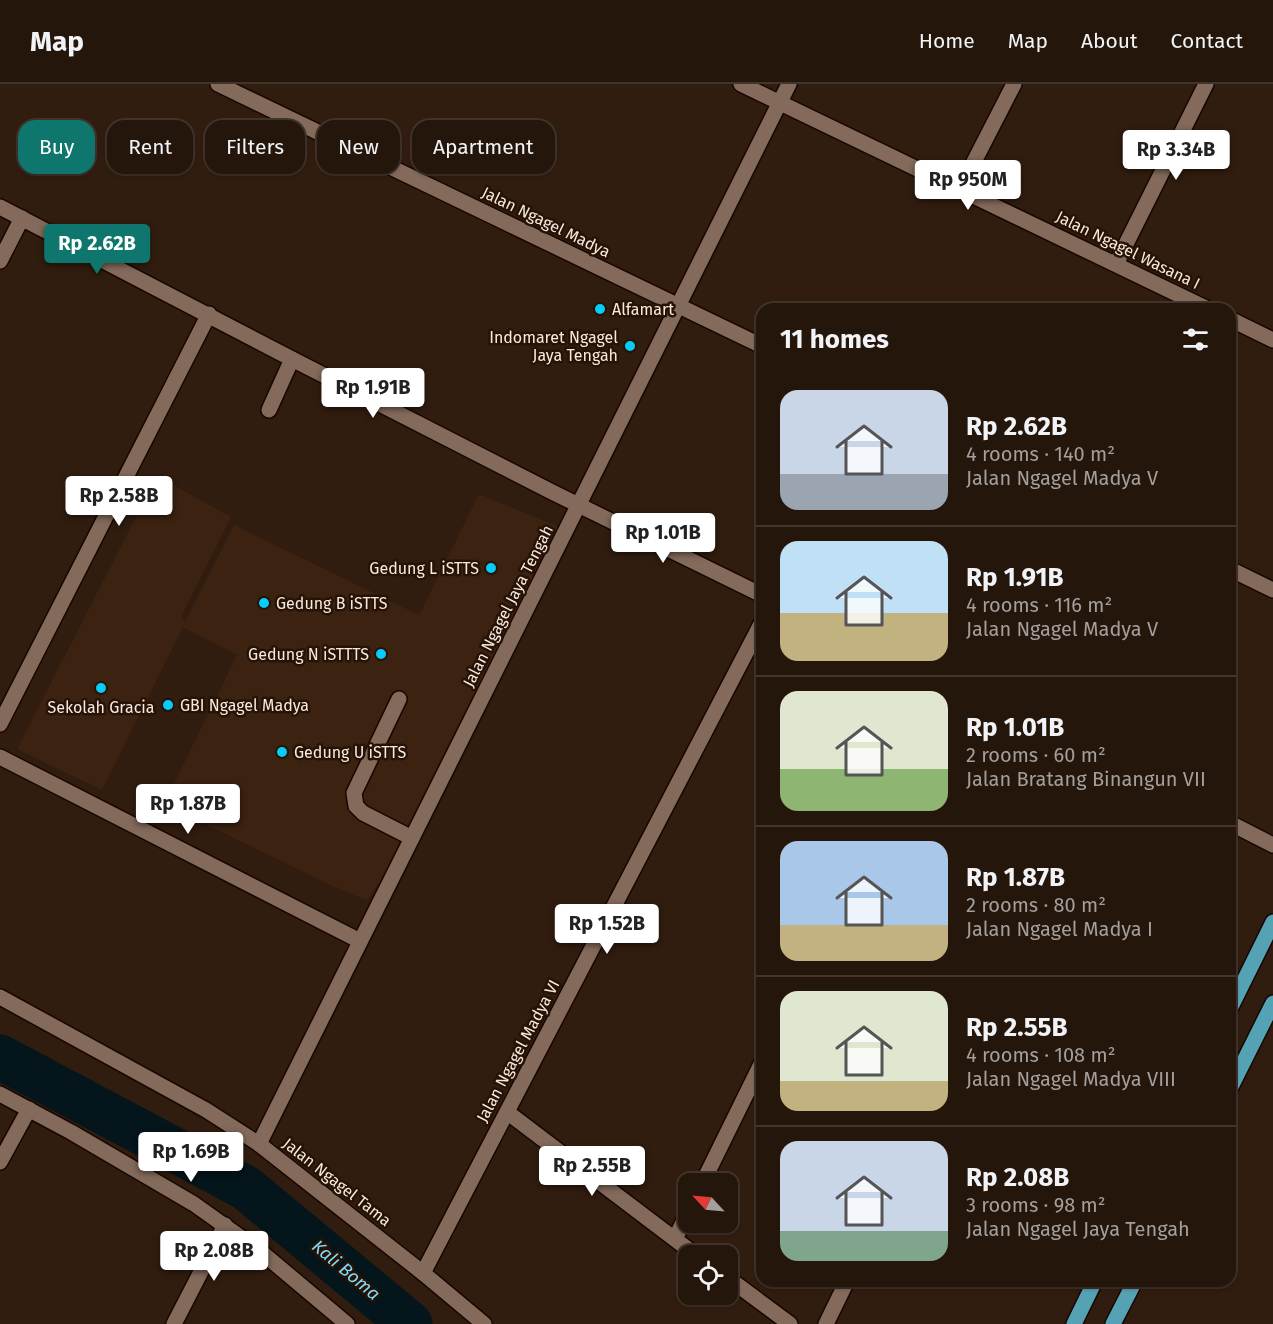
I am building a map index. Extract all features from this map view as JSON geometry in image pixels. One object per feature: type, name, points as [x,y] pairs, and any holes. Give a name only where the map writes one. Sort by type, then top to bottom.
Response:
[{"type":"main road","points":[[1236,997],[1273,922]]},
{"type":"main road","points":[[1236,1077],[1273,1003]]},
{"type":"main road","points":[[1074,1324],[1092,1287]]},
{"type":"main road","points":[[1113,1324],[1132,1287]]},
{"type":"street","name":"Jalan Ngagel Madya","points":[[218,84],[756,343]]},
{"type":"street","name":"Jalan Ngagel Wasana I","points":[[741,84],[1196,303]]},
{"type":"street","name":"Jalan Ngagel Jaya Tengah","points":[[259,1144],[789,84]]},
{"type":"street","points":[[960,189],[1014,84]]},
{"type":"street","points":[[1116,264],[1206,84]]},
{"type":"street","points":[[0,207],[579,505],[756,591]]},
{"type":"street","points":[[0,261],[22,218]]},
{"type":"street","points":[[0,724],[208,314]]},
{"type":"street","points":[[1236,323],[1273,340]]},
{"type":"street","points":[[269,410],[292,359]]},
{"type":"street","points":[[1236,572],[1273,590]]},
{"type":"street","name":"Jalan Ngagel Madya VI","points":[[423,1273],[756,634]]},
{"type":"street","points":[[399,699],[354,793],[357,806],[363,813],[412,838]]},
{"type":"street","points":[[0,757],[360,941]]},
{"type":"street","points":[[1236,826],[1273,845]]},
{"type":"street","name":"Jalan Ngagel Tama","points":[[0,997],[206,1110],[259,1144],[484,1324]]},
{"type":"street","points":[[707,1173],[756,1074]]},
{"type":"street","points":[[0,1094],[194,1204],[260,1251],[347,1324]]},
{"type":"street","points":[[0,1162],[29,1109]]},
{"type":"street","points":[[507,1112],[683,1245]]},
{"type":"street","points":[[174,1324],[225,1225]]},
{"type":"street","points":[[675,1239],[678,1233]]},
{"type":"street","points":[[738,1285],[790,1324]]},
{"type":"street","points":[[826,1324],[844,1287]]},
{"type":"shaded area","points":[[157,476],[231,517],[181,617],[185,622],[234,525],[419,615],[479,494],[559,527],[388,870],[367,900],[324,882],[164,804],[237,655],[183,627],[102,790],[17,749]]},
{"type":"waterway","name":"Kali Boma","points":[[0,1057],[246,1188],[410,1324]]},
{"type":"place","name":"Alfamart","points":[[600,309]]},
{"type":"place","name":"Indomaret Ngagel Jaya Tengah","points":[[630,346]]},
{"type":"place","name":"Gedung L iSTTS","points":[[491,568]]},
{"type":"place","name":"Gedung B iSTTS","points":[[264,603]]},
{"type":"place","name":"Gedung N iSTTTS","points":[[381,654]]},
{"type":"place","name":"Sekolah Gracia","points":[[101,688]]},
{"type":"place","name":"GBI Ngagel Madya","points":[[168,705]]},
{"type":"place","name":"Gedung U iSTTS","points":[[282,752]]}]
